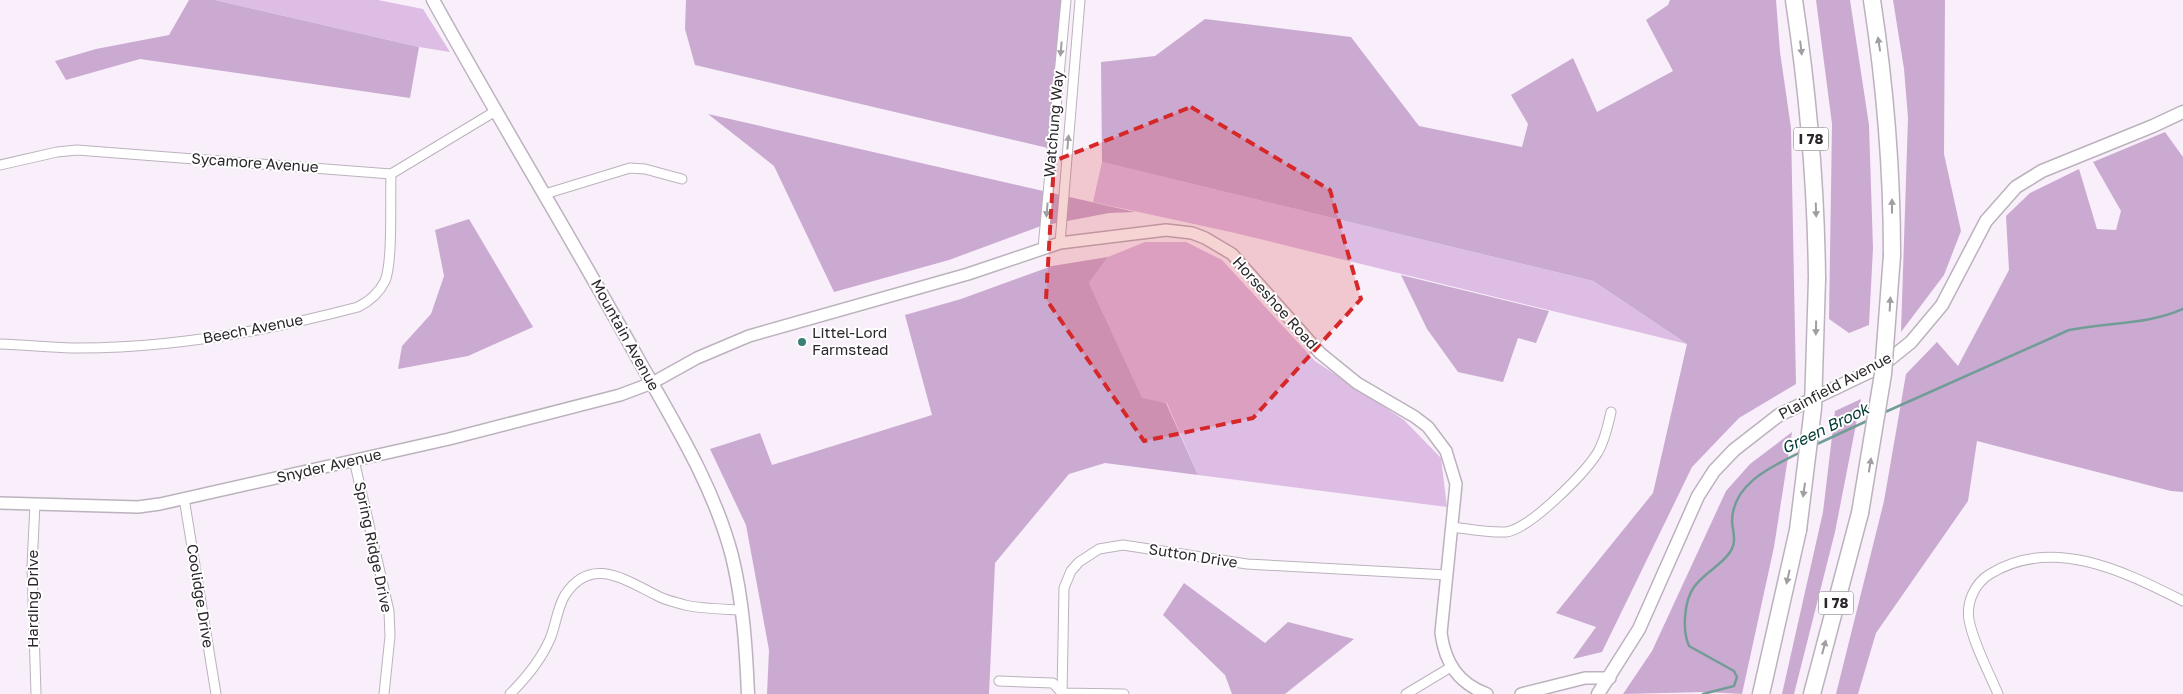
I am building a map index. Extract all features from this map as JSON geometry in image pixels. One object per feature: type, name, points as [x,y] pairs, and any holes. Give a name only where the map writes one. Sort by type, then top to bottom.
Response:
[{"type":"highway","name":"I 78","points":[[1762,694],[1798,530],[1813,408],[1817,279],[1815,198],[1809,111],[1794,0]]},
{"type":"highway","name":"I 78","points":[[1812,694],[1860,513],[1883,374],[1889,323],[1892,255],[1890,145],[1882,66],[1872,0]]},
{"type":"main road","name":"Mountain Avenue","points":[[433,0],[494,112],[544,194],[686,443],[712,496],[732,556],[742,610],[746,632],[748,694]]},
{"type":"main road","name":"Plainfield Avenue","points":[[1598,694],[1610,678],[1639,629],[1698,496],[1714,471],[1734,450],[1779,415],[1873,370],[1911,342],[1942,305],[1986,221],[2016,187],[2042,171],[2183,112]]},
{"type":"street","name":"Watchung Way","points":[[1043,248],[1066,0]]},
{"type":"street","name":"Watchung Way","points":[[1060,243],[1080,0]]},
{"type":"street","points":[[391,174],[494,112]]},
{"type":"street","name":"Sycamore Avenue","points":[[0,165],[57,152],[77,150],[391,174]]},
{"type":"street","points":[[544,194],[630,168],[645,169],[682,179]]},
{"type":"street","name":"Beech Avenue","points":[[0,344],[74,348],[206,339],[260,330],[358,307],[375,296],[381,288],[388,270],[391,174]]},
{"type":"street","name":"Horseshoe Road","points":[[652,384],[697,358],[749,336],[968,274],[1060,243],[1166,230],[1192,234],[1218,244],[1245,268],[1320,353],[1357,383],[1415,417],[1439,440],[1450,461],[1456,484],[1441,633],[1443,650],[1451,667],[1465,683],[1487,694]]},
{"type":"street","name":"Snyder Avenue","points":[[0,503],[138,507],[449,439],[620,395],[652,384]]},
{"type":"street","points":[[1452,528],[1506,532],[1532,521],[1581,472],[1598,451],[1607,431],[1611,412]]},
{"type":"street","name":"Spring Ridge Drive","points":[[354,460],[389,611],[390,636],[384,694]]},
{"type":"street","name":"Coolidge Drive","points":[[184,498],[216,694]]},
{"type":"street","name":"Harding Drive","points":[[35,504],[32,574],[36,694]]},
{"type":"street","name":"Sutton Drive","points":[[1062,694],[1064,588],[1075,566],[1099,549],[1123,545],[1247,564],[1447,576]]},
{"type":"street","points":[[1998,694],[1969,619],[1972,595],[1984,577],[1999,568],[2039,557],[2060,557],[2126,573],[2183,601]]},
{"type":"street","points":[[510,694],[538,660],[550,639],[564,597],[577,583],[585,578],[614,574],[658,597],[687,606],[742,610]]},
{"type":"street","points":[[1406,694],[1451,667]]},
{"type":"street","points":[[1521,694],[1585,678],[1610,678]]},
{"type":"street","points":[[999,681],[1053,683],[1062,694],[1124,694]]},
{"type":"highlighted area","points":[[1191,107],[1330,190],[1361,299],[1253,418],[1144,441],[1046,299],[1054,161]]},
{"type":"shaded area","points":[[189,0],[215,0],[419,47],[410,98],[140,59],[66,80],[55,61],[96,49],[169,35]]},
{"type":"shaded area","points":[[215,0],[378,0],[423,9],[450,52],[419,47]]},
{"type":"shaded area","points":[[686,0],[1063,0],[1048,148],[695,65],[685,29]]},
{"type":"shaded area","points":[[1670,0],[1776,0],[1780,52],[1791,128],[1796,384],[1739,418],[1692,467],[1602,652],[1573,659],[1596,627],[1556,613],[1653,493],[1687,344],[1593,281],[1102,162],[1101,62],[1155,56],[1205,19],[1351,37],[1419,126],[1522,147],[1528,124],[1511,95],[1573,58],[1597,112],[1673,71],[1646,20],[1668,5]]},
{"type":"shaded area","points":[[1816,0],[1850,0],[1869,125],[1873,248],[1869,325],[1849,333],[1829,319],[1832,124]]},
{"type":"shaded area","points":[[1893,0],[1945,0],[1944,154],[1961,231],[1944,275],[1901,332],[1908,118],[1904,69]]},
{"type":"shaded area","points":[[708,114],[1135,212],[1109,213],[1041,226],[949,260],[834,292],[774,166]]},
{"type":"shaded area","points":[[2165,132],[2183,157],[2183,492],[2171,491],[1977,441],[1968,501],[1876,633],[1858,694],[1836,694],[1884,501],[1906,374],[1937,342],[1958,366],[2009,270],[2006,216],[2030,193],[2079,169],[2097,229],[2116,230],[2121,211],[2093,162]]},
{"type":"shaded area","points":[[1102,162],[1593,281],[1687,344],[1235,233],[1093,202]]},
{"type":"shaded area","points":[[469,219],[533,327],[468,356],[398,369],[402,346],[431,314],[444,276],[435,230]]},
{"type":"shaded area","points":[[1145,242],[1186,242],[1222,260],[1315,361],[1404,420],[1441,458],[1447,507],[1198,475],[1167,403],[1142,399],[1089,283],[1108,257]]},
{"type":"shaded area","points":[[1108,257],[1089,283],[1142,398],[1166,403],[1198,475],[1105,463],[1069,474],[995,563],[989,694],[767,694],[769,650],[746,525],[710,449],[760,433],[772,465],[932,415],[905,315],[961,299],[1052,266]]},
{"type":"shaded area","points":[[1401,275],[1549,311],[1536,343],[1518,338],[1503,382],[1458,372],[1427,329]]},
{"type":"shaded area","points":[[1861,399],[1835,532],[1794,694],[1782,694],[1823,512],[1835,411]]},
{"type":"shaded area","points":[[1792,432],[1774,547],[1742,694],[1706,692],[1623,694],[1652,651],[1726,491],[1750,464]]},
{"type":"shaded area","points":[[1184,583],[1265,643],[1288,622],[1354,639],[1285,694],[1232,694],[1225,675],[1163,615]]},
{"type":"waterway","name":"Green Brook","points":[[1883,413],[2069,330],[2141,321],[2183,309]]},
{"type":"waterway","name":"Green Brook","points":[[1815,445],[1869,420]]},
{"type":"waterway","name":"Green Brook","points":[[1703,694],[1734,686],[1737,677],[1734,671],[1689,646],[1685,632],[1688,600],[1698,582],[1727,557],[1732,548],[1734,541],[1732,522],[1734,508],[1746,486],[1778,463],[1801,452]]},
{"type":"place","name":"Littel-Lord Farmstead","points":[[802,342]]}]
